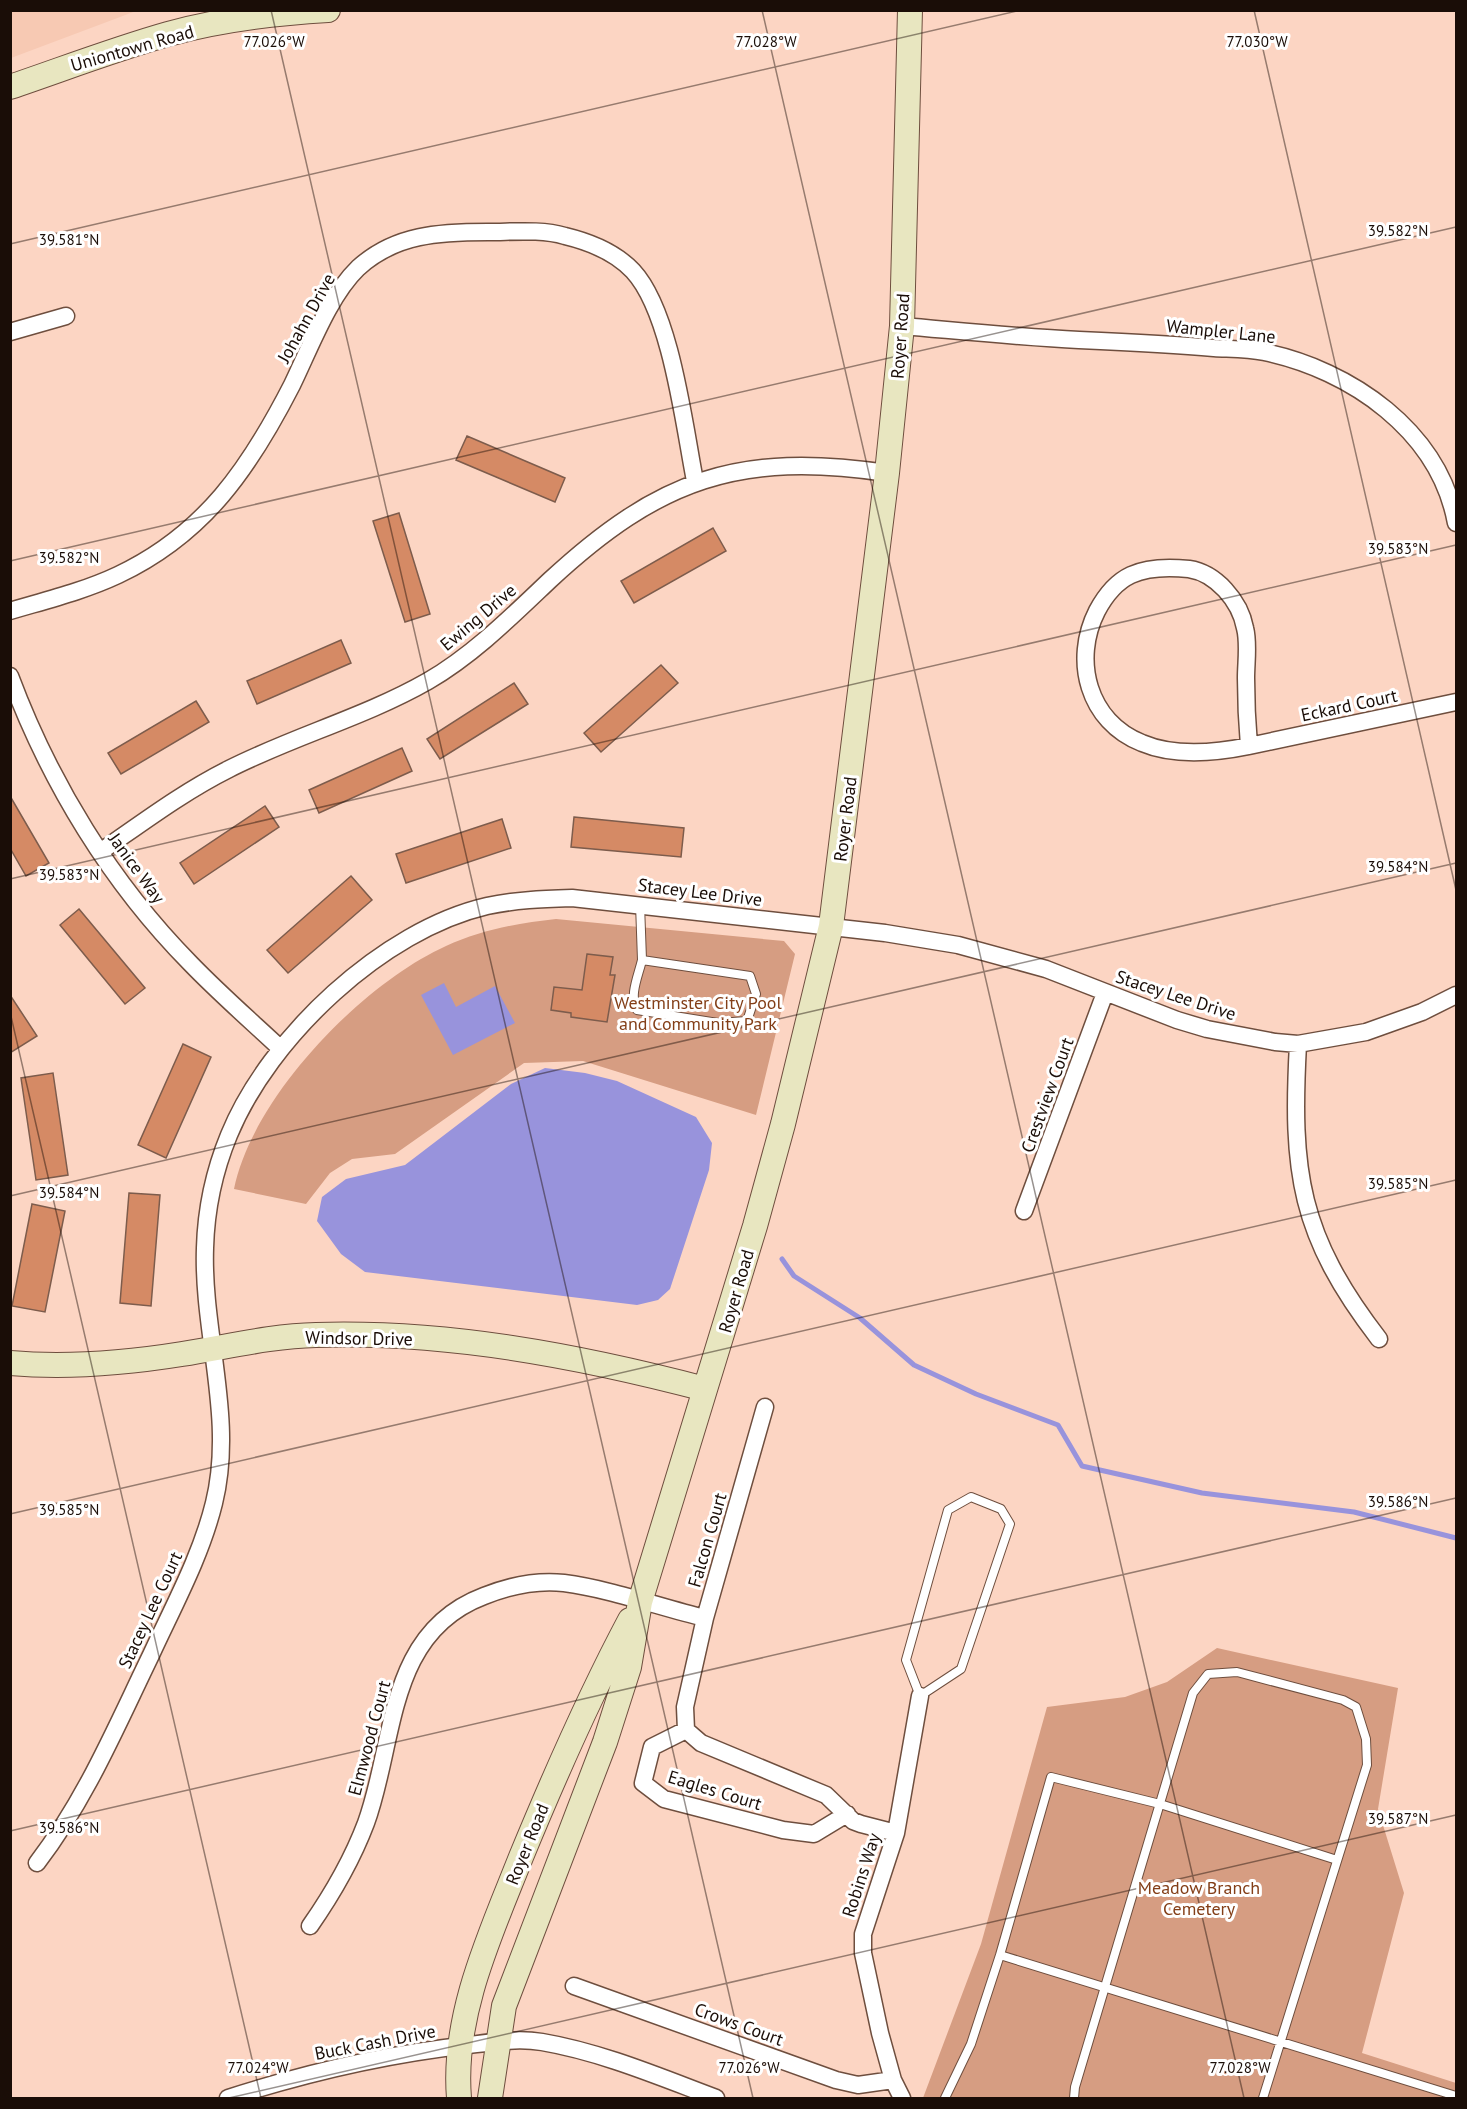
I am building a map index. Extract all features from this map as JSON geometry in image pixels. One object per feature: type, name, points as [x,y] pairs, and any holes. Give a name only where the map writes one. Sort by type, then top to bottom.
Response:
[{"type":"street","name":"Uniontown Road","points":[[10,87],[108,52],[171,33],[228,22],[328,10]]},
{"type":"street","name":"Royer Road","points":[[490,2098],[504,2006],[605,1742],[629,1667],[640,1602],[726,1327],[783,1124],[831,926],[887,473],[902,326],[910,10]]},
{"type":"street","name":"Johahn Drive","points":[[10,610],[68,594],[118,575],[155,554],[214,505],[237,479],[266,435],[337,294],[357,269],[385,248],[412,237],[442,232],[562,235],[592,244],[625,264],[651,296],[663,327],[695,481]]},
{"type":"street","points":[[10,332],[66,316]]},
{"type":"street","name":"Wampler Lane","points":[[902,326],[1035,338],[1263,352],[1303,363],[1340,378],[1383,406],[1407,429],[1423,448],[1442,481],[1456,523]]},
{"type":"street","name":"Ewing Drive","points":[[100,852],[187,792],[231,768],[392,699],[428,681],[485,639],[598,538],[644,506],[695,481],[764,466],[812,465],[887,473]]},
{"type":"street","name":"Eckard Court","points":[[1249,746],[1246,712],[1245,627],[1234,602],[1220,585],[1202,571],[1155,568],[1132,574],[1120,582],[1104,598],[1090,625],[1085,648],[1085,671],[1091,696],[1104,717],[1123,734],[1142,744],[1192,753],[1249,746],[1456,703]]},
{"type":"street","name":"Janice Way","points":[[10,676],[57,782],[100,852],[138,905],[190,964],[281,1049]]},
{"type":"street","points":[[1456,698],[1456,703]]},
{"type":"street","name":"Stacey Lee Drive","points":[[212,1350],[204,1291],[205,1244],[215,1185],[229,1135],[250,1092],[281,1049],[324,1005],[382,955],[415,935],[454,917],[487,906],[531,900],[572,898],[831,926],[958,945],[1046,969],[1105,993],[1207,1029],[1298,1044],[1366,1032],[1422,1012],[1456,994]]},
{"type":"street","name":"Crestview Court","points":[[1024,1211],[1105,993]]},
{"type":"street","points":[[1298,1044],[1295,1109],[1298,1163],[1310,1221],[1321,1249],[1345,1292],[1379,1339]]},
{"type":"street","name":"Windsor Drive","points":[[10,1363],[58,1365],[104,1363],[212,1350],[263,1340],[316,1335],[450,1341],[547,1352],[705,1389]]},
{"type":"street","name":"Stacey Lee Court","points":[[37,1863],[63,1830],[103,1758],[200,1547],[214,1503],[222,1438],[212,1350]]},
{"type":"street","name":"Falcon Court","points":[[705,1618],[765,1407]]},
{"type":"street","name":"Elmwood Court","points":[[310,1926],[340,1883],[367,1821],[395,1705],[409,1666],[429,1634],[448,1614],[471,1600],[496,1591],[539,1582],[563,1583],[595,1589],[640,1602]]},
{"type":"street","name":"Royer Road","points":[[459,2098],[459,2046],[474,1984],[545,1800],[608,1662],[640,1602]]},
{"type":"street","points":[[640,1602],[705,1618],[685,1707],[686,1730]]},
{"type":"street","name":"Robins Way","points":[[902,2098],[893,2080],[866,1968],[863,1934],[896,1833],[920,1696]]},
{"type":"street","name":"Eagles Court","points":[[847,1814],[814,1834],[783,1830],[664,1799],[643,1784],[652,1747],[686,1730],[701,1743],[826,1795],[861,1824],[896,1833]]},
{"type":"street","name":"Crows Court","points":[[574,1986],[837,2080],[858,2085],[893,2080]]},
{"type":"street","name":"Buck Cash Drive","points":[[237,2097],[278,2082],[391,2056],[497,2042],[543,2042],[575,2050],[716,2098]]},
{"type":"lane","points":[[640,904],[642,960],[633,992],[633,1003],[637,1010],[718,1023],[747,1021],[756,994],[750,976],[642,960]]},
{"type":"lane","points":[[971,1497],[1001,1509],[1010,1524],[961,1670],[920,1696],[906,1660],[948,1510],[971,1497]]},
{"type":"lane","points":[[1074,2098],[1075,2087],[1193,1693],[1208,1674],[1237,1672],[1343,1700],[1356,1707],[1366,1740],[1367,1765],[1263,2098]]},
{"type":"lane","points":[[945,2098],[971,2044],[1000,1955],[1051,1777],[1160,1804],[1337,1860]]},
{"type":"lane","points":[[1000,1955],[1456,2096]]},
{"type":"shaded area","points":[[11,10],[136,10],[136,11],[11,58]]},
{"type":"shaded area","points":[[444,983],[456,1007],[495,986],[515,1023],[453,1055],[421,995]]},
{"type":"shaded area","points":[[545,1068],[585,1073],[617,1081],[696,1117],[712,1143],[709,1170],[670,1289],[658,1300],[637,1305],[365,1272],[341,1254],[317,1221],[322,1197],[346,1179],[405,1165],[511,1084]]},
{"type":"green space","name":"Westminster City Pool and Community Park","points":[[556,919],[784,941],[795,954],[756,1115],[583,1061],[524,1063],[395,1154],[352,1159],[330,1173],[306,1204],[234,1189],[245,1153],[263,1117],[287,1081],[347,1015],[380,987],[414,964],[459,940],[500,928]]},
{"type":"green space","name":"Meadow Branch Cemetery","points":[[1217,1648],[1398,1688],[1378,1809],[1404,1893],[1362,2053],[1456,2083],[1456,2098],[923,2098],[981,1944],[1047,1707],[1125,1697],[1167,1682]]},
{"type":"building","points":[[467,436],[565,478],[555,502],[456,460]]},
{"type":"building","points":[[399,513],[430,614],[405,622],[373,521]]},
{"type":"building","points":[[713,528],[726,551],[634,603],[621,581]]},
{"type":"building","points":[[341,640],[351,663],[257,704],[247,681]]},
{"type":"building","points":[[661,665],[678,683],[601,752],[584,733]]},
{"type":"building","points":[[514,683],[528,704],[440,759],[427,739]]},
{"type":"building","points":[[196,701],[209,722],[121,774],[108,753]]},
{"type":"building","points":[[402,748],[412,771],[319,813],[309,790]]},
{"type":"building","points":[[10,796],[49,863],[26,876],[10,848]]},
{"type":"building","points":[[265,806],[279,827],[194,884],[180,863]]},
{"type":"building","points":[[574,817],[684,828],[681,857],[571,847]]},
{"type":"building","points":[[502,819],[511,848],[406,883],[396,854]]},
{"type":"building","points":[[351,876],[372,900],[288,973],[267,950]]},
{"type":"building","points":[[79,909],[145,988],[125,1004],[60,925]]},
{"type":"building","points":[[587,954],[613,957],[610,975],[615,975],[607,1022],[571,1017],[571,1013],[551,1010],[554,987],[582,990]]},
{"type":"building","points":[[10,995],[37,1036],[10,1053]]},
{"type":"building","points":[[183,1044],[211,1057],[166,1158],[138,1145]]},
{"type":"building","points":[[53,1073],[68,1175],[36,1180],[21,1078]]},
{"type":"building","points":[[129,1193],[160,1195],[151,1306],[120,1303]]},
{"type":"building","points":[[32,1204],[65,1211],[45,1312],[12,1306]]},
{"type":"waterway","points":[[782,1259],[794,1276],[860,1318],[914,1365],[976,1394],[1058,1425],[1082,1466],[1202,1493],[1354,1512],[1456,1538]]}]
